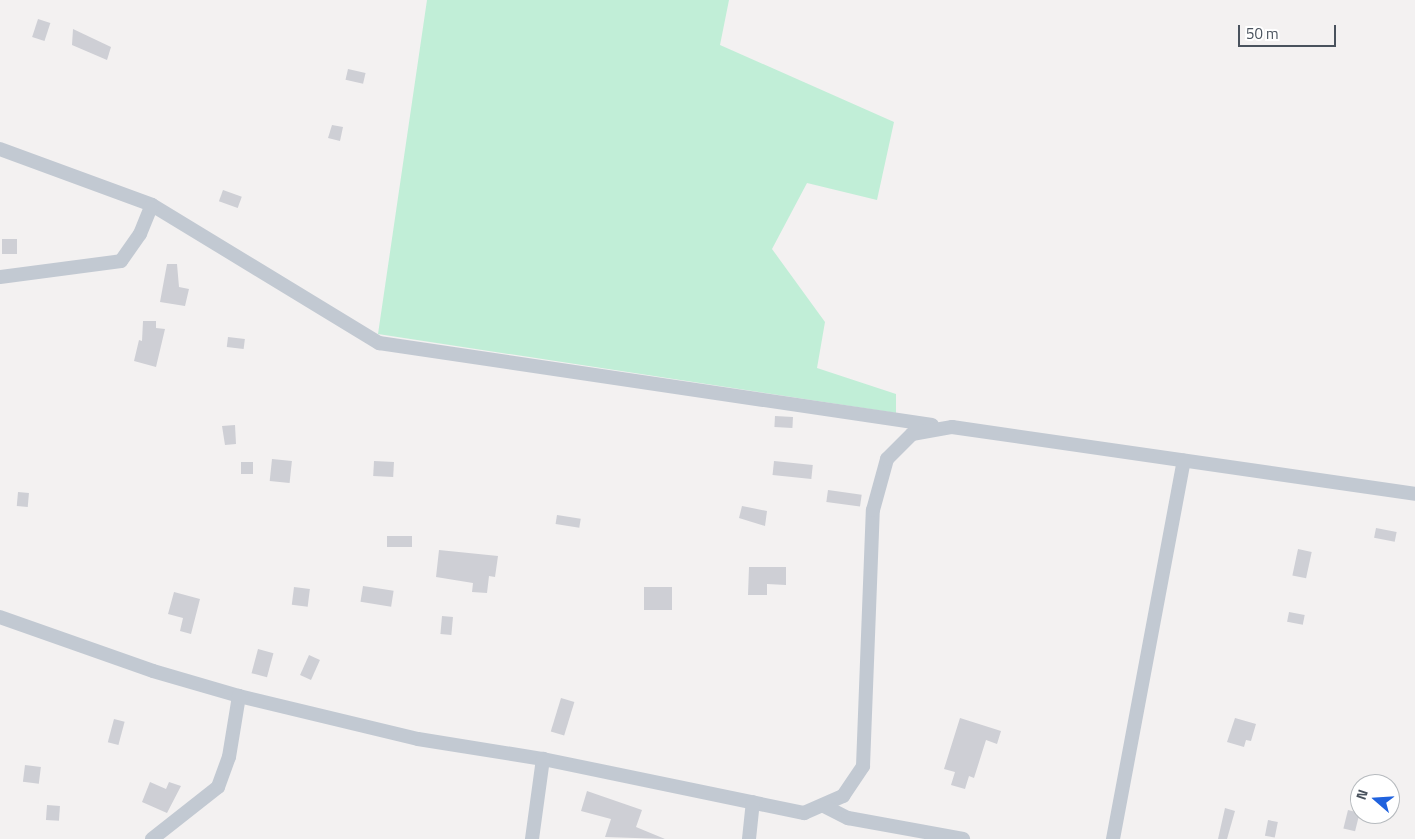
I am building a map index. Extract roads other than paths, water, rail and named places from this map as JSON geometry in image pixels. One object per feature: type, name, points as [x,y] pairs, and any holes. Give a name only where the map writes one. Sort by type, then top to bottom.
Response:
[{"type":"street","points":[[0,150],[152,205],[379,343],[944,427],[1415,494]]},
{"type":"street","points":[[0,277],[121,261],[140,234],[152,205]]},
{"type":"street","points":[[0,617],[153,671],[239,696],[418,738],[544,759],[804,812],[824,806],[851,786],[866,754],[869,558],[878,481],[898,443],[912,434],[944,427]]},
{"type":"street","points":[[1113,839],[1184,461]]},
{"type":"street","points":[[152,839],[218,787],[230,757],[239,696]]},
{"type":"street","points":[[532,839],[544,759]]},
{"type":"street","points":[[749,839],[753,802]]},
{"type":"street","points":[[824,806],[848,818],[963,839]]}]
